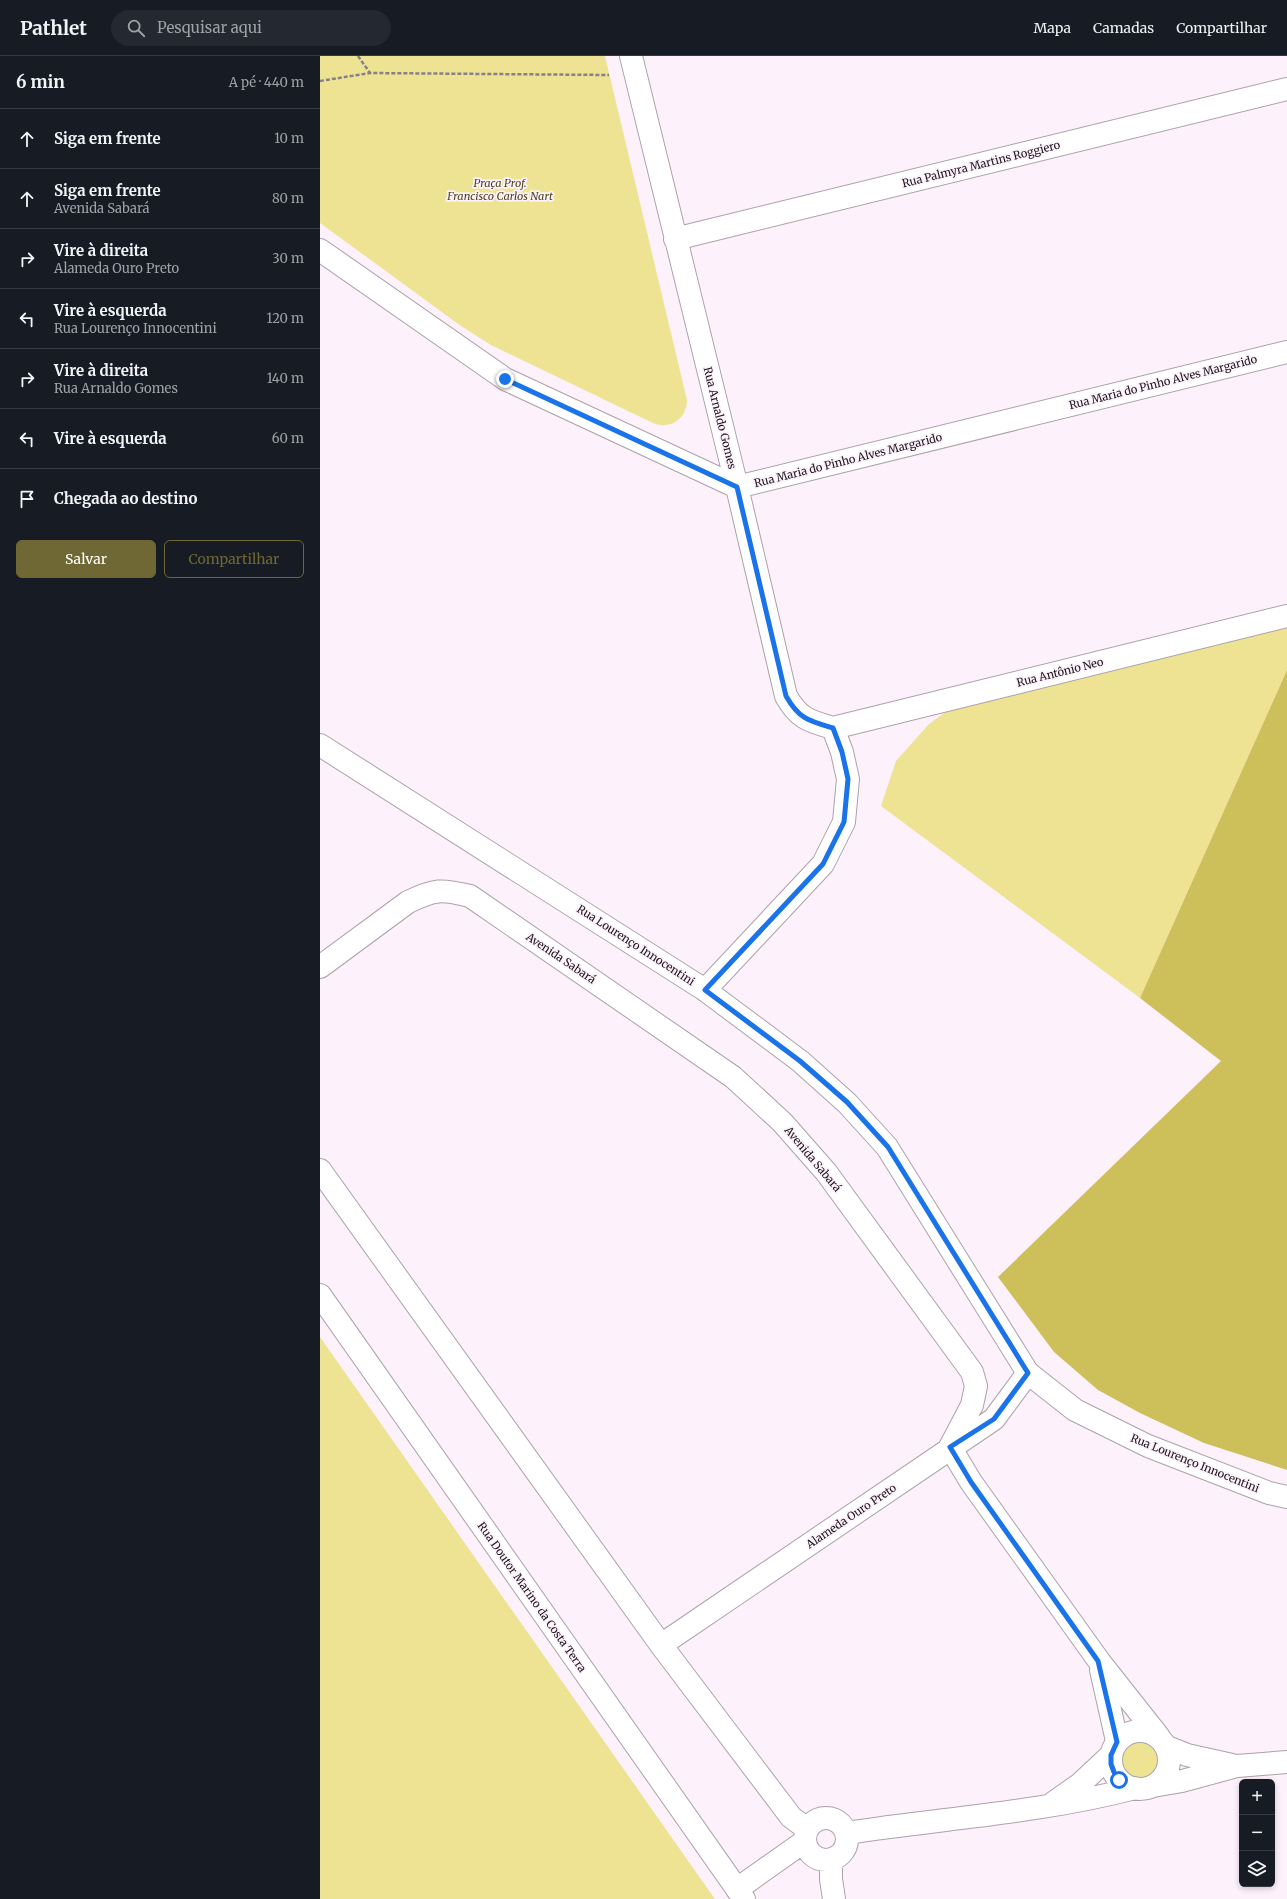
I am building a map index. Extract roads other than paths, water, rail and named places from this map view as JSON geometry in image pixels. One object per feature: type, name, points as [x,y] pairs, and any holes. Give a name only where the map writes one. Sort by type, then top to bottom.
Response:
[{"type":"street","name":"Rua Arnaldo Gomes","points":[[633,66],[737,487],[786,696],[794,710],[808,720],[833,728]]},
{"type":"street","name":"Rua Palmyra Martins Roggiero","points":[[675,239],[1287,89]]},
{"type":"street","points":[[320,250],[505,379],[737,487]]},
{"type":"street","name":"Rua Maria do Pinho Alves Margarido","points":[[737,487],[1287,352]]},
{"type":"street","name":"Rua Antônio Neo","points":[[833,728],[1287,616]]},
{"type":"street","points":[[705,990],[823,864],[844,822],[848,779],[842,752],[833,728]]},
{"type":"street","name":"Rua Lourenço Innocentini","points":[[320,745],[705,990],[806,1066],[847,1102],[888,1147],[1028,1373],[1076,1410],[1148,1446],[1269,1493],[1287,1497]]},
{"type":"street","name":"Avenida Sabará","points":[[320,967],[408,902],[438,890],[470,896],[733,1077],[782,1122],[826,1172],[972,1372],[976,1386],[972,1405],[950,1447]]},
{"type":"street","points":[[320,1170],[661,1645],[806,1835],[811,1854],[817,1858],[831,1859],[842,1852],[846,1846],[847,1833],[844,1827],[838,1822],[824,1817],[811,1823],[806,1835],[740,1894]]},
{"type":"street","name":"Rua Doutor Marino da Costa Terra","points":[[320,1295],[740,1894]]},
{"type":"street","name":"Alameda Ouro Preto","points":[[661,1645],[904,1480],[950,1447],[994,1419],[1028,1373]]},
{"type":"street","points":[[950,1447],[971,1482],[1098,1661],[1163,1742],[1169,1756],[1166,1774],[1144,1787],[1123,1782],[1114,1772],[1111,1764],[1114,1748],[1098,1661]]},
{"type":"street","points":[[1048,1806],[1080,1784],[1114,1748],[1124,1735],[1132,1732],[1150,1732],[1163,1742],[1207,1760],[1237,1766]]},
{"type":"street","points":[[847,1833],[1048,1806],[1182,1781],[1237,1766],[1287,1762]]},
{"type":"street","points":[[831,1859],[831,1879],[834,1899]]},
{"type":"park label","name":"Praça Prof. Francisco Carlos Nart","points":[[500,189]]}]
